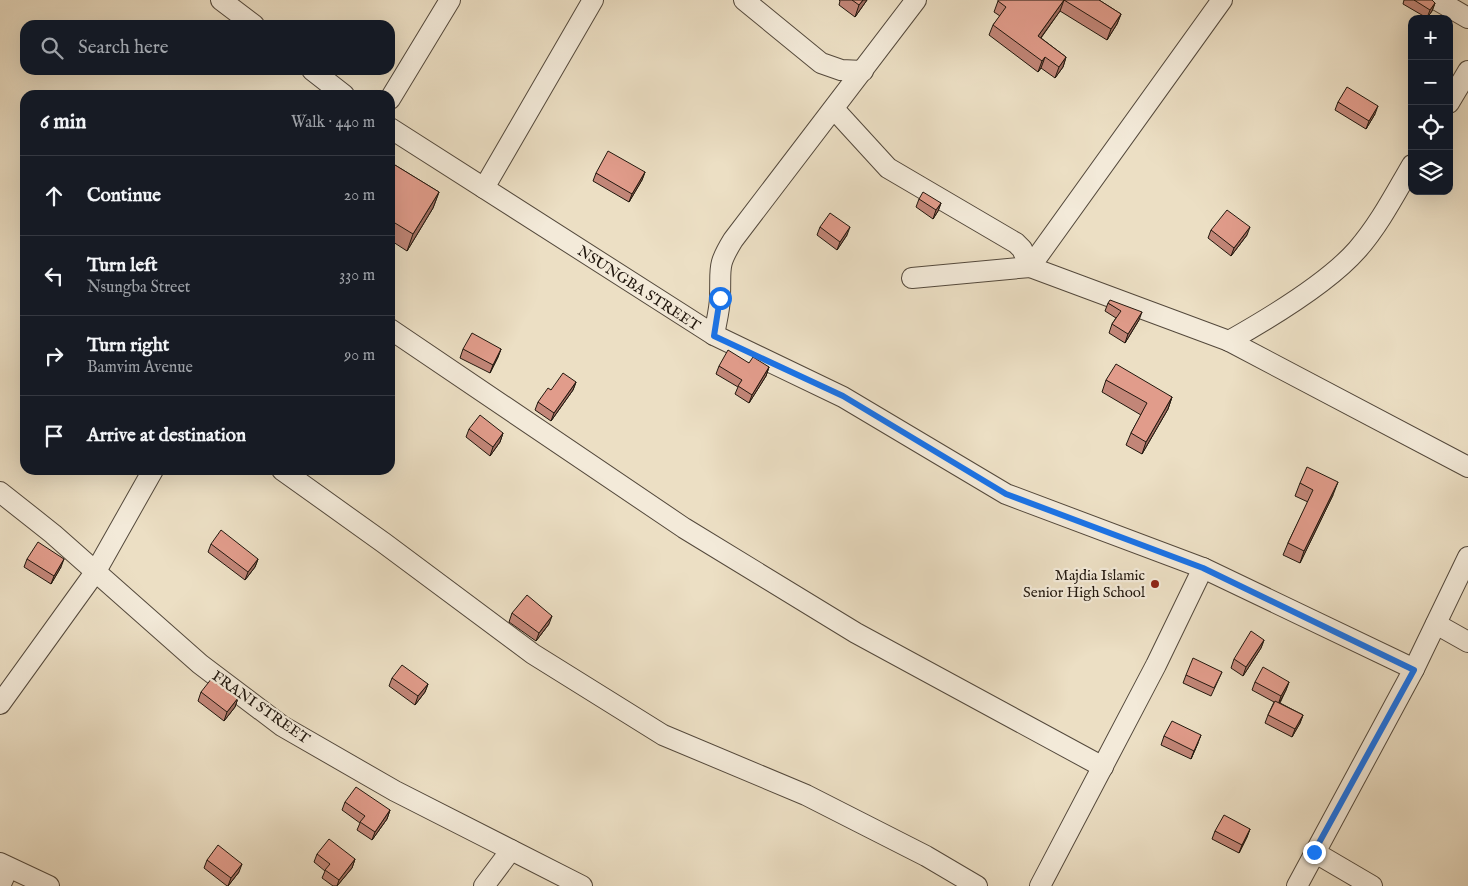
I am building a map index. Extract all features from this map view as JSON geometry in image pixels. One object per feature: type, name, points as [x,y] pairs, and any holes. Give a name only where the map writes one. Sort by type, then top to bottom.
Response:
[{"type":"street","points":[[221,0],[247,20]]},
{"type":"street","points":[[395,91],[450,0]]},
{"type":"street","points":[[484,188],[593,0]]},
{"type":"street","points":[[744,0],[821,63],[841,70],[863,71]]},
{"type":"street","points":[[714,336],[720,298],[719,272],[724,256],[916,0]]},
{"type":"street","points":[[1030,267],[1222,0]]},
{"type":"street","points":[[1437,0],[1468,18]]},
{"type":"street","points":[[1453,96],[1468,71]]},
{"type":"street","points":[[318,75],[338,90]]},
{"type":"street","points":[[834,109],[888,168],[1011,240],[1022,249],[1030,267]]},
{"type":"street","name":"NSUNGBA STREET","points":[[395,131],[714,336],[843,396],[1006,494],[1203,568],[1414,670]]},
{"type":"street","points":[[1229,341],[1260,324],[1319,283],[1357,250],[1382,215],[1408,172]]},
{"type":"street","points":[[912,278],[1030,267],[1229,341],[1468,466]]},
{"type":"street","points":[[395,332],[684,528],[831,618],[1103,767]]},
{"type":"street","points":[[0,704],[96,571],[150,475]]},
{"type":"street","points":[[289,475],[533,654],[663,734],[806,795],[926,856],[977,886]]},
{"type":"street","name":"FRANI STREET","points":[[0,492],[96,571],[200,664],[282,726],[395,792],[582,886]]},
{"type":"street","points":[[1297,886],[1414,670],[1468,558]]},
{"type":"street","points":[[1040,886],[1103,767],[1203,568]]},
{"type":"street","points":[[1436,624],[1468,642]]},
{"type":"street","points":[[484,886],[511,850]]},
{"type":"street","points":[[1314,852],[1372,886]]},
{"type":"street","points":[[3,873],[48,886]]},
{"type":"building","points":[[852,0],[863,0],[859,5]]},
{"type":"building","points":[[998,0],[1064,0],[1038,36],[1066,57],[1059,67],[1045,57],[1042,61],[993,25],[1006,7]]},
{"type":"building","points":[[1064,0],[1099,0],[1121,14],[1111,29]]},
{"type":"building","points":[[1414,0],[1432,0],[1435,3],[1430,10]]},
{"type":"building","points":[[1347,87],[1378,106],[1369,121],[1338,102]]},
{"type":"building","points":[[608,151],[645,172],[632,194],[596,173]]},
{"type":"building","points":[[395,165],[439,192],[413,234],[395,223]]},
{"type":"building","points":[[923,192],[941,203],[936,210],[919,199]]},
{"type":"building","points":[[1227,210],[1250,227],[1234,248],[1211,230]]},
{"type":"building","points":[[830,213],[850,227],[840,242],[820,227]]},
{"type":"building","points":[[1110,300],[1142,312],[1128,334],[1112,324],[1121,311],[1108,303]]},
{"type":"building","points":[[472,333],[501,349],[493,365],[463,349]]},
{"type":"building","points":[[728,350],[749,363],[753,357],[769,367],[752,395],[738,386],[742,380],[719,366]]},
{"type":"building","points":[[1116,364],[1172,397],[1146,442],[1131,433],[1147,403],[1106,380]]},
{"type":"building","points":[[563,373],[576,382],[554,413],[538,402],[548,388],[551,390]]},
{"type":"building","points":[[480,415],[503,433],[493,447],[469,429]]},
{"type":"building","points":[[1307,467],[1338,482],[1304,551],[1288,543],[1313,490],[1300,483]]},
{"type":"building","points":[[221,530],[258,559],[248,572],[211,544]]},
{"type":"building","points":[[38,542],[64,559],[54,576],[27,559]]},
{"type":"building","points":[[527,595],[552,616],[539,633],[512,613]]},
{"type":"building","points":[[1251,631],[1264,640],[1246,667],[1234,659]]},
{"type":"building","points":[[1193,658],[1222,672],[1214,688],[1186,675]]},
{"type":"building","points":[[402,665],[428,684],[418,696],[392,678]]},
{"type":"building","points":[[1263,667],[1289,682],[1281,696],[1255,682]]},
{"type":"building","points":[[212,678],[238,698],[227,712],[201,692]]},
{"type":"building","points":[[1275,701],[1303,715],[1295,729],[1268,715]]},
{"type":"building","points":[[1172,721],[1201,735],[1194,751],[1164,736]]},
{"type":"building","points":[[356,787],[390,810],[375,832],[360,822],[365,816],[345,802]]},
{"type":"building","points":[[1224,815],[1250,829],[1242,845],[1215,831]]},
{"type":"building","points":[[329,839],[355,859],[339,880],[325,870],[330,864],[317,854]]},
{"type":"building","points":[[218,845],[242,864],[231,878],[207,860]]},
{"type":"place","name":"Majdia Islamic Senior High School","points":[[1155,584]]},
{"type":"route","points":[[720,298],[714,336],[843,396],[1006,494],[1203,568],[1414,670],[1314,852]]}]
